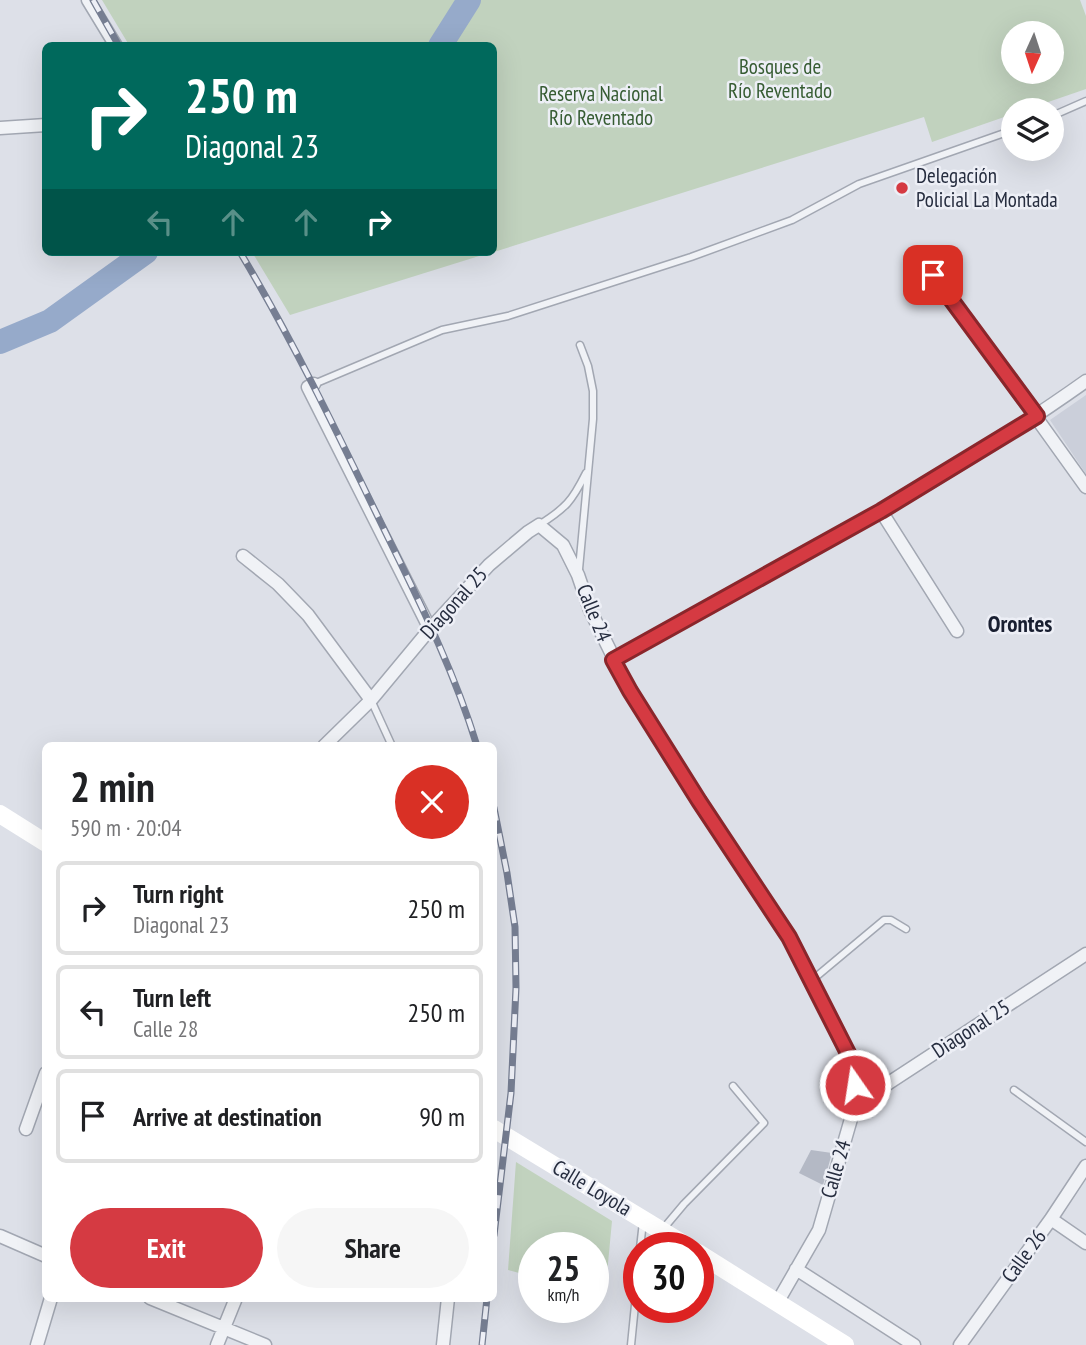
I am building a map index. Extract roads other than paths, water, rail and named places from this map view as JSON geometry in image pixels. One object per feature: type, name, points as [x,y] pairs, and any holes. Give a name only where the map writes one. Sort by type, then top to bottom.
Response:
[{"type":"main road","points":[[0,814],[42,840]]},
{"type":"main road","name":"Calle Loyola","points":[[497,1136],[665,1232]]},
{"type":"main road","points":[[714,1263],[845,1345]]},
{"type":"street","points":[[89,0],[114,42]]},
{"type":"street","points":[[0,128],[42,125]]},
{"type":"street","points":[[933,275],[1086,487]]},
{"type":"street","points":[[613,660],[881,511],[1037,416],[1086,381]]},
{"type":"street","points":[[314,384],[308,387],[430,629]]},
{"type":"street","points":[[881,511],[957,631]]},
{"type":"street","points":[[540,525],[563,545],[578,575]]},
{"type":"street","name":"Diagonal 25","points":[[328,742],[371,700],[430,629],[489,565],[540,525]]},
{"type":"street","points":[[243,556],[278,584],[308,615],[371,700]]},
{"type":"street","name":"Calle 24","points":[[578,575],[590,610],[630,691],[789,937],[854,1065],[855,1105],[819,1230],[777,1303]]},
{"type":"street","name":"Diagonal 25","points":[[855,1105],[1086,954]]},
{"type":"street","points":[[26,1129],[42,1084]]},
{"type":"street","name":"Calle 26","points":[[960,1345],[1086,1166]]},
{"type":"street","points":[[1051,1219],[1086,1243]]},
{"type":"street","points":[[0,1237],[42,1254]]},
{"type":"street","points":[[796,1269],[914,1345]]},
{"type":"street","points":[[37,1345],[50,1302]]},
{"type":"street","points":[[160,1302],[265,1345]]},
{"type":"street","points":[[217,1345],[234,1302]]},
{"type":"street","points":[[443,1345],[448,1302]]},
{"type":"lane","points":[[1064,111],[1086,101]]},
{"type":"lane","points":[[314,384],[442,330],[508,316],[691,257],[792,220],[859,184],[1001,134]]},
{"type":"lane","name":"Calle 24","points":[[578,575],[593,419],[593,391],[580,345]]},
{"type":"lane","name":"Diagonal 25","points":[[540,525],[572,500],[588,469]]},
{"type":"lane","points":[[371,700],[390,742]]},
{"type":"lane","points":[[811,981],[884,920],[891,920],[906,929]]},
{"type":"lane","points":[[662,1230],[720,1166],[764,1124],[733,1086]]},
{"type":"lane","points":[[1014,1090],[1086,1142]]},
{"type":"lane","points":[[642,1232],[643,1219]]},
{"type":"lane","points":[[631,1345],[633,1323]]},
{"type":"waterway","points":[[443,42],[469,0]]},
{"type":"waterway","points":[[0,342],[50,321],[140,256]]},
{"type":"railway","points":[[93,0],[117,42]]},
{"type":"railway","points":[[242,256],[313,385],[407,576],[445,660],[476,742]]},
{"type":"railway","points":[[497,823],[515,927],[516,988],[511,1093],[497,1210]]},
{"type":"railway","points":[[482,1345],[487,1302]]},
{"type":"place","name":"Delegación Policial La Montada","points":[[902,188]]},
{"type":"district","name":"Orontes","points":[[1020,624]]},
{"type":"park label","name":"Bosques de Río Reventado","points":[[780,79]]},
{"type":"park label","name":"Reserva Nacional Río Reventado","points":[[601,106]]}]
